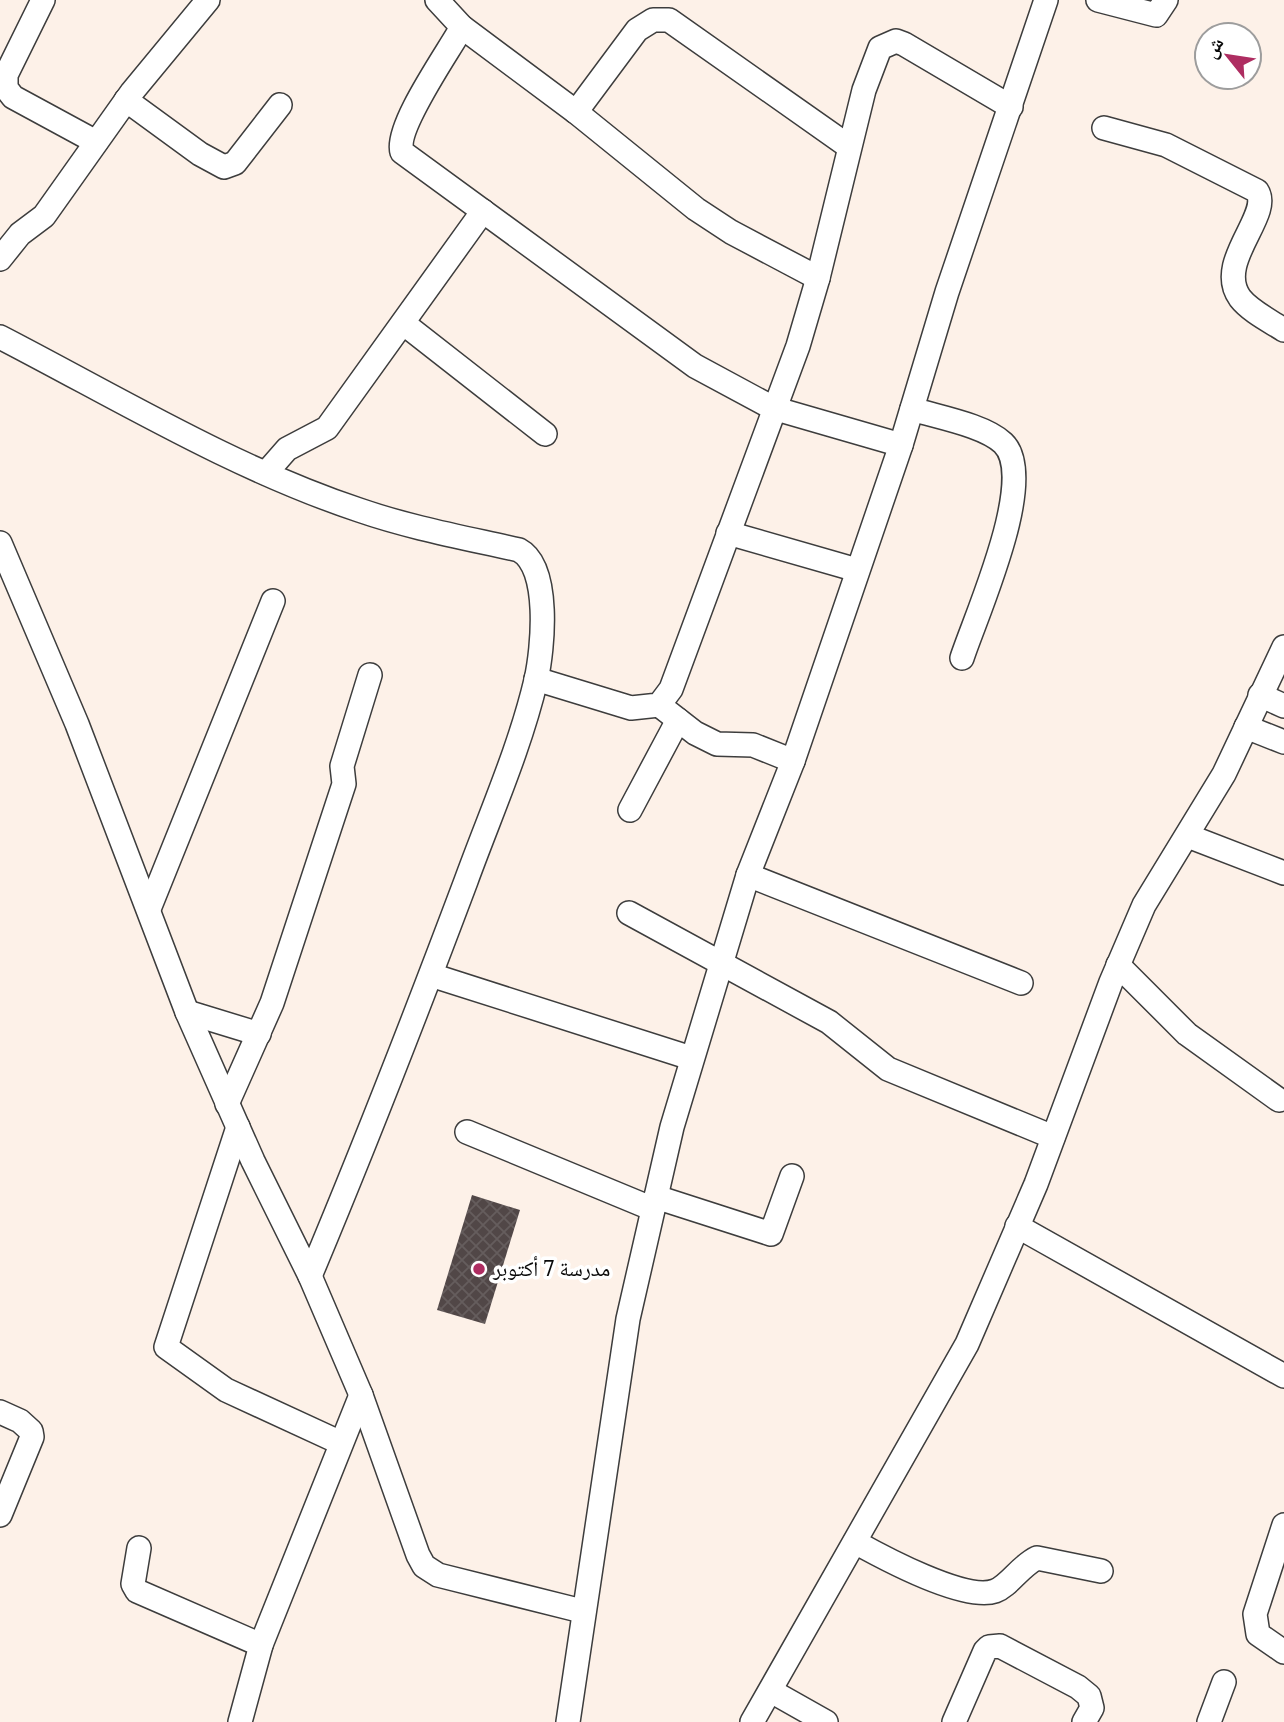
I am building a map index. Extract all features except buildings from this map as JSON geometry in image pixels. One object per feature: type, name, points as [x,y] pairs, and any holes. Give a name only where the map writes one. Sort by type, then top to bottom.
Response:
[{"type":"street","points":[[43,0],[6,75],[6,88],[13,97],[96,142]]},
{"type":"street","points":[[0,259],[20,234],[44,216],[126,100],[208,0]]},
{"type":"street","points":[[436,0],[462,27],[576,112],[696,209],[731,232],[818,278]]},
{"type":"street","points":[[568,1722],[582,1611],[628,1319],[691,1058],[748,875],[793,761],[901,444],[947,292],[1012,107],[1046,0]]},
{"type":"street","points":[[1098,0],[1156,15],[1166,0]]},
{"type":"street","points":[[576,112],[637,30],[660,19],[669,20],[848,146]]},
{"type":"street","points":[[462,27],[407,123],[400,144],[402,152],[695,366],[773,408],[901,444]]},
{"type":"street","points":[[659,705],[678,676],[773,408],[798,346],[818,278],[848,146],[880,48],[890,42],[904,44],[1012,107]]},
{"type":"street","points":[[126,100],[200,154],[224,167],[234,163],[280,105]]},
{"type":"street","points":[[1104,128],[1166,145],[1257,191],[1260,205],[1239,250],[1234,271],[1235,286],[1242,301],[1284,330]]},
{"type":"street","points":[[266,473],[287,449],[327,428],[483,211]]},
{"type":"street","points":[[403,323],[545,434]]},
{"type":"street","points":[[0,337],[186,436],[266,473],[360,510],[524,553],[534,564],[540,579],[541,635],[536,679],[431,975],[386,1093],[310,1276]]},
{"type":"street","points":[[912,409],[990,433],[1009,450],[1016,476],[1014,501],[962,658]]},
{"type":"street","points":[[728,533],[857,570]]},
{"type":"street","points":[[2,558],[76,724],[187,1012],[227,1104],[310,1276],[361,1395],[424,1566],[438,1575],[582,1611]]},
{"type":"street","points":[[149,909],[273,601]]},
{"type":"street","points":[[752,1722],[967,1343],[1053,1137],[1118,965],[1144,905],[1224,774],[1284,647]]},
{"type":"street","points":[[227,1104],[272,1003],[344,784],[342,766],[370,675]]},
{"type":"street","points":[[536,679],[631,708],[659,705],[695,733],[718,744],[753,744],[793,761]]},
{"type":"street","points":[[1260,695],[1284,706]]},
{"type":"street","points":[[629,810],[677,720]]},
{"type":"street","points":[[1246,727],[1284,742]]},
{"type":"street","points":[[1188,836],[1284,873]]},
{"type":"street","points":[[748,875],[1021,983]]},
{"type":"street","points":[[629,913],[721,962],[753,983],[829,1022],[888,1069],[1053,1137]]},
{"type":"street","points":[[1118,965],[1187,1034],[1279,1100]]},
{"type":"street","points":[[431,975],[691,1058]]},
{"type":"street","points":[[187,1012],[259,1034]]},
{"type":"street","points":[[238,1127],[166,1347],[226,1390],[341,1443]]},
{"type":"street","points":[[467,1132],[654,1203],[771,1234],[792,1176]]},
{"type":"street","points":[[1017,1226],[1284,1376]]},
{"type":"street","points":[[240,1722],[261,1644],[361,1395]]},
{"type":"street","points":[[0,1412],[20,1421],[31,1432],[32,1437],[0,1515]]},
{"type":"street","points":[[1284,1525],[1255,1614],[1258,1634],[1284,1652]]},
{"type":"street","points":[[855,1542],[918,1575],[948,1585],[989,1593],[998,1591],[1016,1571],[1037,1558],[1101,1572]]},
{"type":"street","points":[[139,1549],[133,1584],[136,1591],[261,1644]]},
{"type":"street","points":[[954,1722],[985,1651],[989,1647],[1000,1646],[1078,1686],[1089,1696],[1092,1709],[1084,1722]]},
{"type":"street","points":[[1209,1722],[1224,1682]]},
{"type":"street","points":[[772,1691],[826,1722]]},
{"type":"place","name":"مدرسة 7 أكتوبر","points":[[479,1269]]}]
